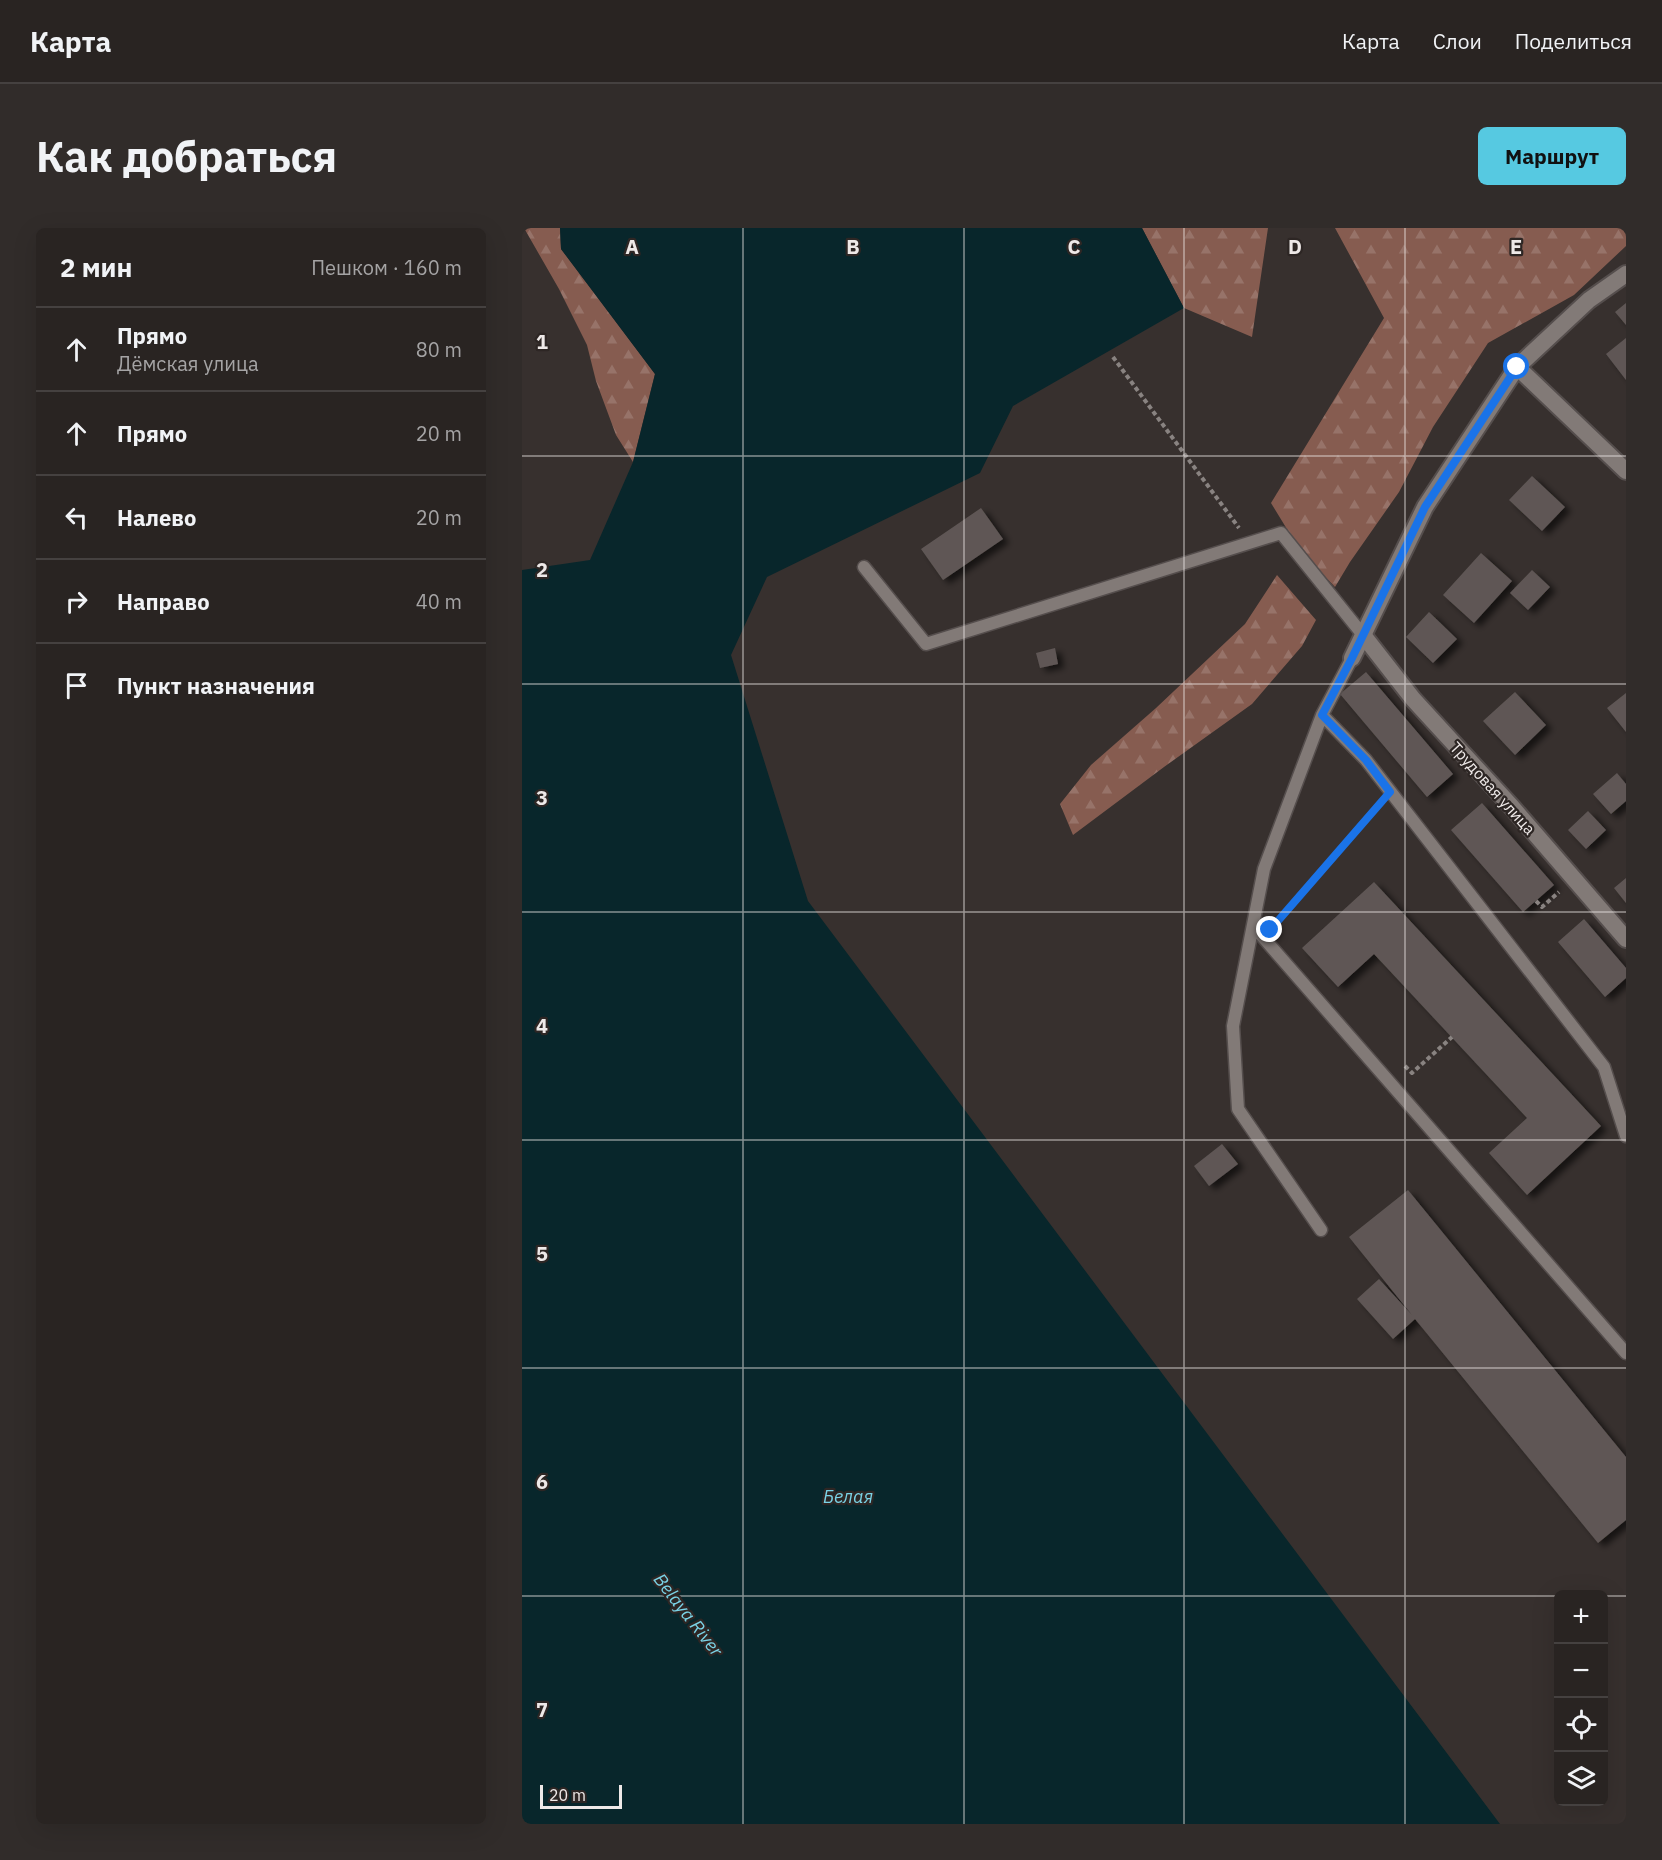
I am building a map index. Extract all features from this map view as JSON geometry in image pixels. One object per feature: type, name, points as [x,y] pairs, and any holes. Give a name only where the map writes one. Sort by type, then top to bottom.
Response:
[{"type":"street","points":[[1352,658],[1425,507],[1517,367],[1589,300],[1626,274]]},
{"type":"street","points":[[1517,367],[1626,471]]},
{"type":"street","name":"Трудовая улица","points":[[1364,634],[1413,699],[1512,807],[1626,939]]},
{"type":"lane","points":[[864,567],[926,644],[1281,533],[1364,634]]},
{"type":"lane","points":[[1321,1230],[1238,1108],[1233,1026],[1264,869],[1322,715],[1352,658]]},
{"type":"lane","points":[[1322,715],[1366,760],[1604,1067],[1626,1136]]},
{"type":"lane","points":[[1254,927],[1626,1353]]},
{"type":"path","points":[[1113,357],[1250,543]]},
{"type":"path","points":[[1270,930],[1390,792]]},
{"type":"path","points":[[1536,901],[1542,907],[1562,889]]},
{"type":"path","points":[[1404,1065],[1412,1073],[1452,1037]]},
{"type":"green space","points":[[524,228],[560,228],[561,249],[655,374],[633,462],[616,435],[596,381],[587,345],[559,289]]},
{"type":"green space","points":[[1142,228],[1268,228],[1252,337],[1184,308]]},
{"type":"green space","points":[[1335,228],[1626,228],[1626,246],[1574,295],[1488,343],[1433,427],[1399,492],[1335,587],[1301,552],[1271,503],[1384,318]]},
{"type":"green space","points":[[1277,575],[1316,620],[1302,646],[1252,704],[1073,835],[1060,804],[1091,765],[1156,708],[1245,624]]},
{"type":"water","name":"Белая","points":[[560,228],[1142,228],[1184,308],[1013,406],[980,473],[767,577],[731,655],[808,901],[1500,1824],[522,1824],[522,570],[590,560],[633,462],[655,374],[561,249]]},
{"type":"building","points":[[1626,303],[1626,325],[1615,312]]},
{"type":"building","points":[[1626,338],[1626,380],[1606,354]]},
{"type":"building","points":[[1532,476],[1565,507],[1542,531],[1509,500]]},
{"type":"building","points":[[981,508],[1003,539],[943,580],[921,549]]},
{"type":"building","points":[[1481,553],[1512,581],[1474,623],[1443,595]]},
{"type":"building","points":[[1532,570],[1550,587],[1528,610],[1510,593]]},
{"type":"building","points":[[1429,612],[1457,639],[1433,663],[1406,637]]},
{"type":"building","points":[[1055,648],[1058,664],[1040,668],[1036,653]]},
{"type":"building","points":[[1366,672],[1453,774],[1427,797],[1340,694]]},
{"type":"building","points":[[1515,692],[1546,725],[1515,755],[1483,721]]},
{"type":"building","points":[[1626,693],[1626,732],[1607,708]]},
{"type":"building","points":[[1617,773],[1626,784],[1626,801],[1611,814],[1593,794]]},
{"type":"building","points":[[1482,803],[1554,885],[1523,912],[1451,830]]},
{"type":"building","points":[[1588,811],[1606,830],[1586,849],[1568,830]]},
{"type":"building","points":[[1626,878],[1626,903],[1614,888]]},
{"type":"building","points":[[1374,882],[1601,1126],[1527,1195],[1489,1153],[1527,1118],[1374,954],[1338,987],[1302,948]]},
{"type":"building","points":[[1584,919],[1626,968],[1626,978],[1605,997],[1558,942]]},
{"type":"building","points":[[1222,1144],[1238,1164],[1209,1186],[1194,1166]]},
{"type":"building","points":[[1408,1190],[1626,1457],[1626,1520],[1598,1543],[1415,1319],[1393,1339],[1357,1299],[1379,1279],[1412,1315],[1349,1237]]},
{"type":"route","points":[[1270,930],[1390,792],[1366,760],[1322,715],[1425,507],[1517,367]]},
{"type":"water label","name":"Belaya River","points":[[688,1615]]}]
